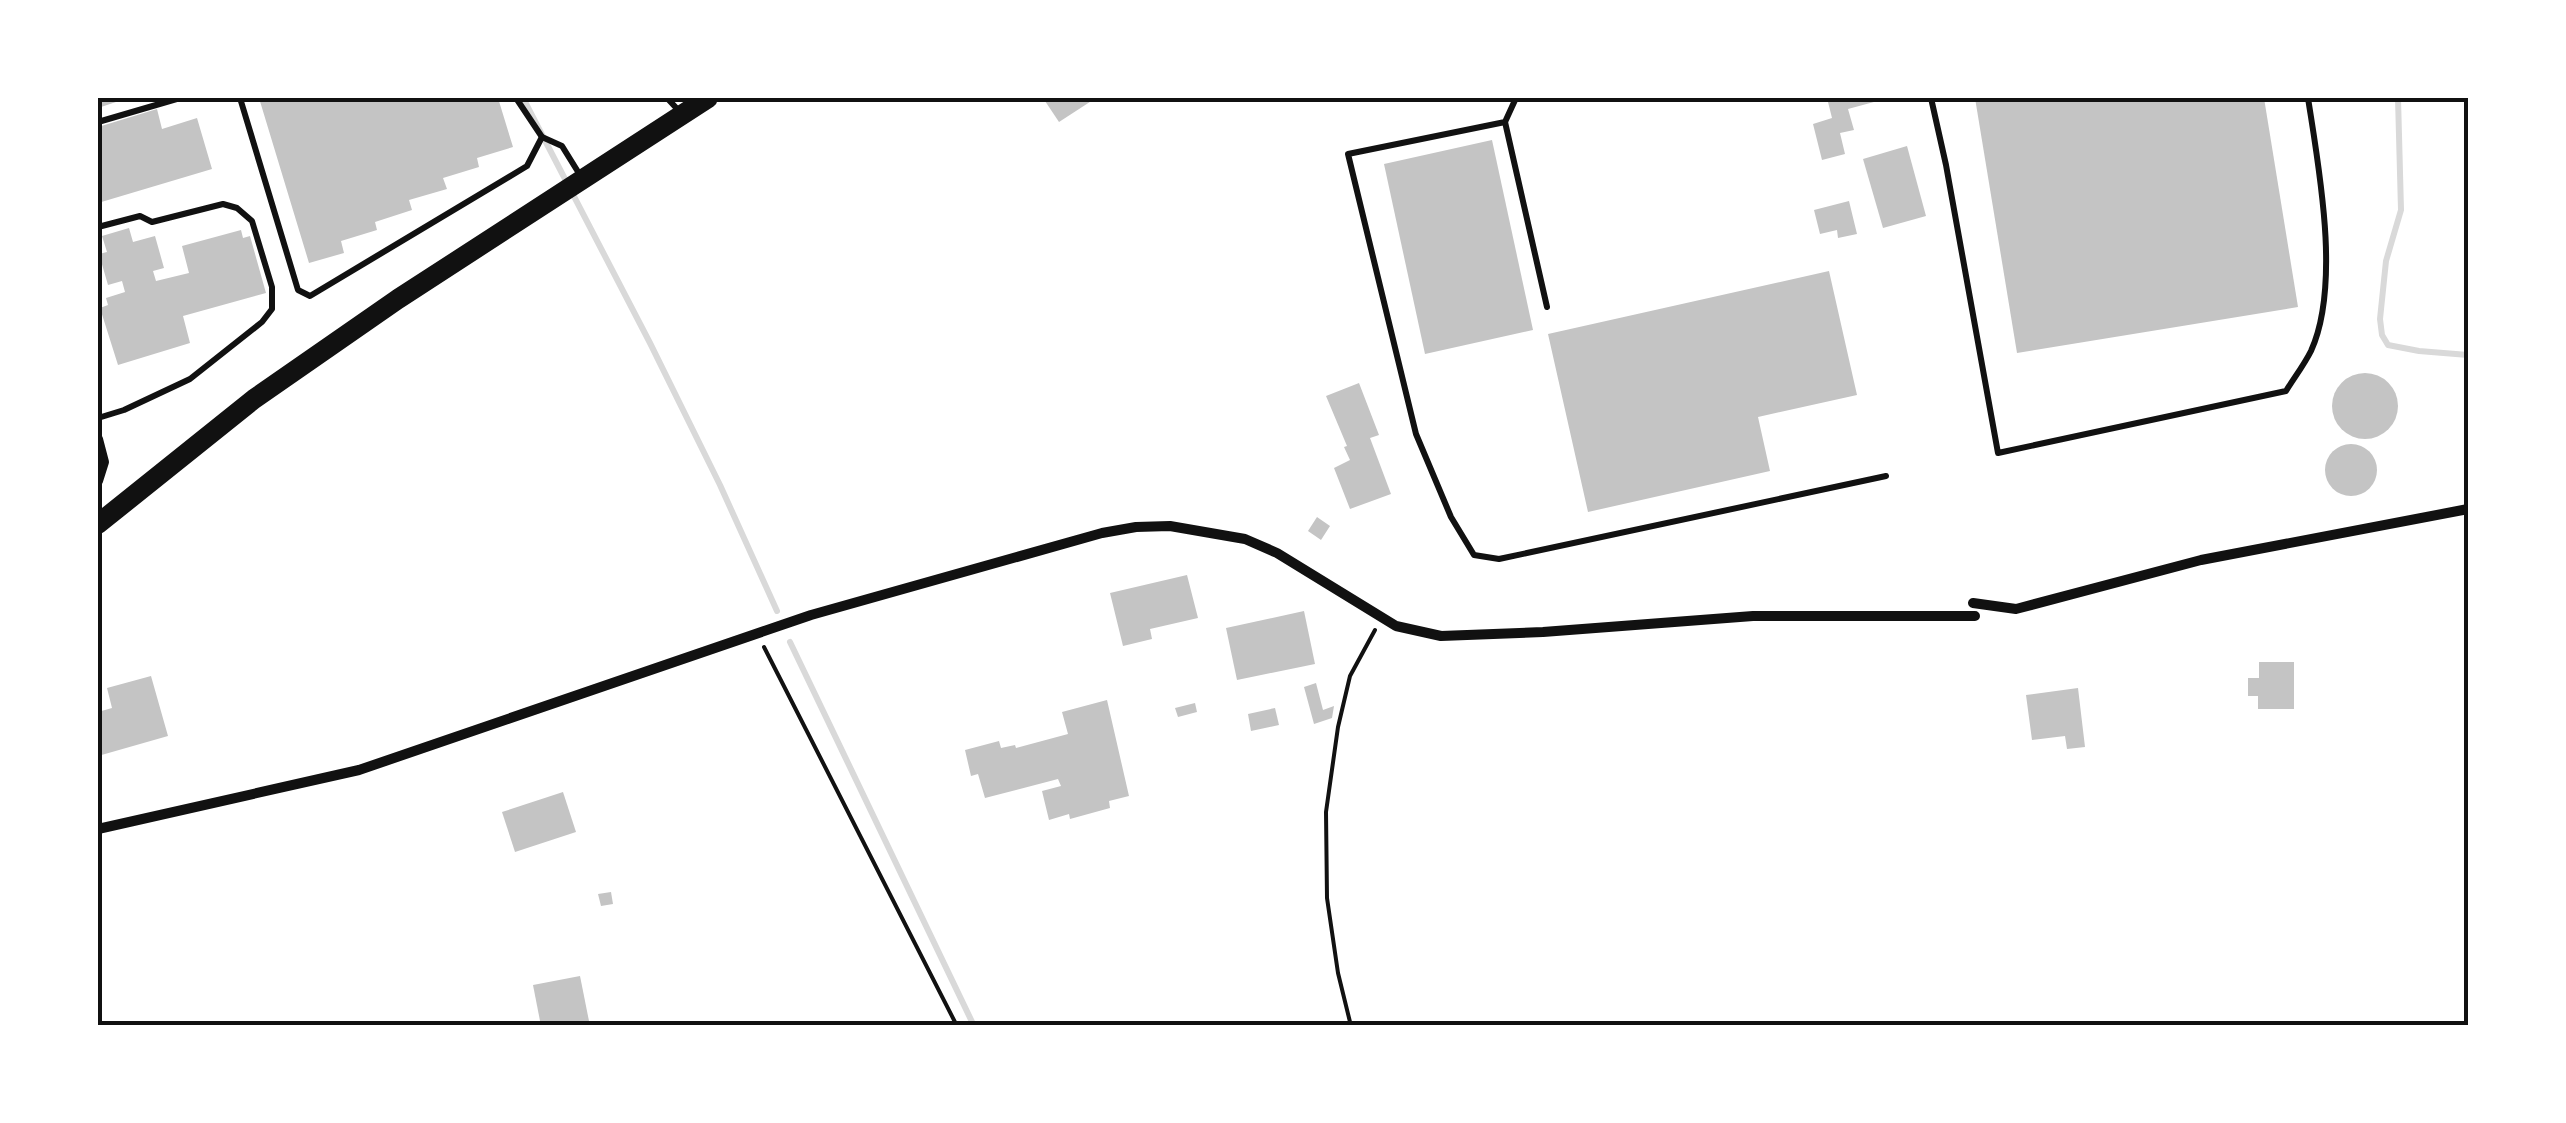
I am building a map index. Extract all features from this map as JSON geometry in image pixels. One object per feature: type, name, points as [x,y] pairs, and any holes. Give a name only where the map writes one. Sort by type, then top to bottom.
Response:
[{"type":"main road","points":[[98,524],[270,388],[398,299],[708,98]]},
{"type":"street","points":[[98,439],[104,462],[98,481]]},
{"type":"street","points":[[1974,603],[2016,609],[2201,560],[2468,509]]},
{"type":"street","points":[[98,830],[359,770],[811,615],[1102,533],[1136,527],[1170,526],[1245,539],[1396,626],[1440,636],[1753,616],[1976,616]]},
{"type":"lane","points":[[98,122],[180,98]]},
{"type":"lane","points":[[240,98],[298,290],[310,296],[526,166],[542,137]]},
{"type":"lane","points":[[516,98],[542,137],[562,146],[582,178]]},
{"type":"lane","points":[[667,98],[682,114]]},
{"type":"lane","points":[[1516,98],[1505,122],[1546,306]]},
{"type":"lane","points":[[1931,98],[1998,453],[2286,391],[2311,351],[2324,310],[2326,236],[2308,98]]},
{"type":"lane","points":[[1505,122],[1348,154],[1416,434],[1474,555],[1499,560],[1886,476]]},
{"type":"lane","points":[[98,227],[140,216],[152,222],[223,204],[238,208],[252,221],[272,287],[272,309],[262,322],[190,379],[98,418]]},
{"type":"path","points":[[1350,1026],[1326,898],[1326,812],[1350,676],[1383,618]]},
{"type":"path","points":[[757,634],[957,1026]]},
{"type":"building","points":[[98,98],[128,98],[98,108]]},
{"type":"building","points":[[259,98],[498,98],[513,147],[477,158],[479,167],[443,178],[447,189],[409,200],[412,210],[375,222],[377,230],[341,241],[344,253],[309,263]]},
{"type":"building","points":[[1043,98],[1096,98],[1059,122]]},
{"type":"building","points":[[1827,98],[1885,99],[1848,109],[1854,130],[1840,133],[1845,154],[1822,160],[1813,124],[1832,118]]},
{"type":"building","points":[[1975,98],[2264,98],[2298,307],[2017,353]]},
{"type":"building","points":[[157,109],[162,129],[197,118],[212,169],[98,203],[98,127]]},
{"type":"building","points":[[1492,140],[1533,330],[1425,354],[1384,164]]},
{"type":"building","points":[[1907,146],[1926,216],[1883,228],[1863,159]]},
{"type":"building","points":[[1849,201],[1857,234],[1838,238],[1837,230],[1820,234],[1814,210]]},
{"type":"building","points":[[129,228],[133,242],[155,236],[164,268],[153,271],[156,281],[189,273],[182,246],[241,230],[243,238],[250,236],[266,293],[183,316],[190,343],[118,365],[100,308],[108,305],[106,298],[125,292],[122,281],[108,285],[99,254],[107,252],[102,236]]},
{"type":"building","points":[[1829,271],[1857,395],[1758,417],[1770,471],[1588,512],[1548,334]]},
{"type":"building","points":[[2365,373],[2388,383],[2398,406],[2388,429],[2365,439],[2342,429],[2332,406],[2342,383]]},
{"type":"building","points":[[1359,383],[1379,435],[1370,438],[1391,494],[1350,509],[1334,468],[1350,460],[1326,396]]},
{"type":"building","points":[[2351,444],[2369,452],[2377,470],[2369,488],[2351,496],[2333,488],[2325,470],[2333,452]]},
{"type":"building","points":[[1317,517],[1330,526],[1321,540],[1308,531]]},
{"type":"building","points":[[1187,575],[1198,618],[1150,629],[1152,639],[1123,646],[1110,593]]},
{"type":"building","points":[[1304,611],[1315,664],[1237,680],[1226,628]]},
{"type":"building","points":[[2259,662],[2294,662],[2294,709],[2258,709],[2258,696],[2248,696],[2248,678],[2259,678]]},
{"type":"building","points":[[151,676],[168,736],[98,756],[98,712],[112,708],[107,688]]},
{"type":"building","points":[[1316,683],[1323,710],[1334,706],[1332,718],[1314,724],[1304,687]]},
{"type":"building","points":[[2078,688],[2085,747],[2067,749],[2065,736],[2032,740],[2026,695]]},
{"type":"building","points":[[1107,700],[1129,796],[1109,801],[1110,808],[1070,819],[1069,814],[1049,820],[1042,791],[1061,786],[1058,779],[985,798],[978,774],[971,776],[965,750],[999,741],[1001,748],[1016,748],[1068,734],[1062,712]]},
{"type":"building","points":[[1195,703],[1197,712],[1178,717],[1175,708]]},
{"type":"building","points":[[1275,708],[1279,725],[1251,731],[1248,714]]},
{"type":"building","points":[[563,792],[576,832],[515,852],[502,812]]},
{"type":"building","points":[[611,892],[613,904],[601,906],[598,894]]},
{"type":"building","points":[[580,976],[590,1026],[541,1026],[533,985]]},
{"type":"waterway","points":[[523,98],[650,343],[777,611]]},
{"type":"waterway","points":[[2398,98],[2401,210],[2386,261],[2382,335],[2388,345],[2468,355]]},
{"type":"waterway","points":[[790,642],[974,1026]]}]
